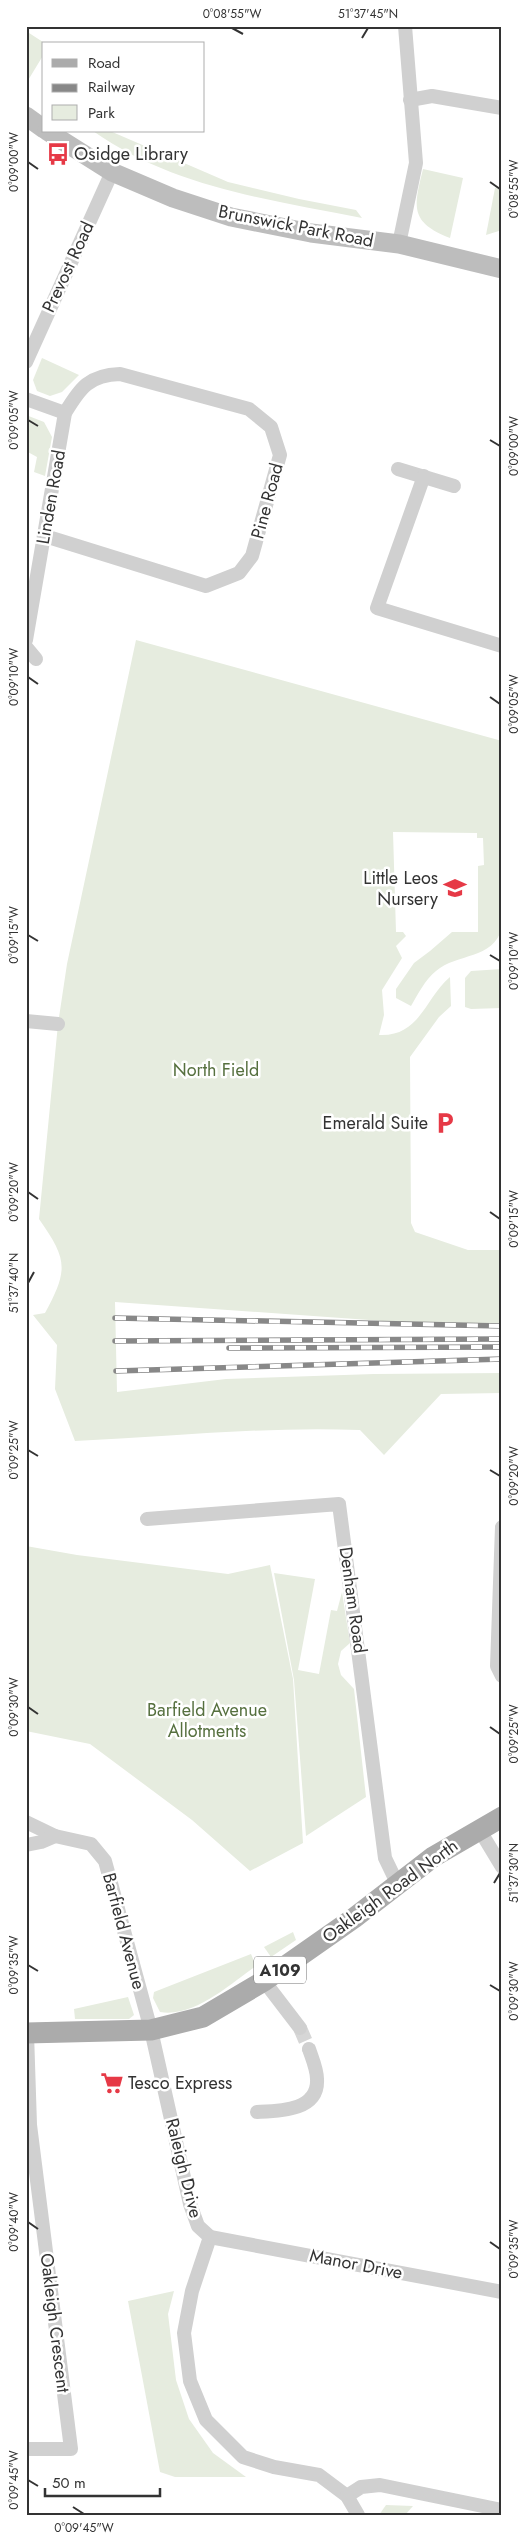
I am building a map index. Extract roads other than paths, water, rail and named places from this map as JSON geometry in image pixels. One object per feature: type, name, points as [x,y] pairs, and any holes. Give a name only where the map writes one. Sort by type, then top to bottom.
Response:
[{"type":"main road","name":"Oakleigh Road North","points":[[27,2033],[151,2030],[203,2017],[264,1981],[398,1885],[433,1857],[502,1817]]},
{"type":"street","points":[[399,244],[416,163],[405,26]]},
{"type":"street","points":[[410,100],[432,96],[502,108]]},
{"type":"street","name":"Brunswick Park Road","points":[[26,116],[42,128]]},
{"type":"street","name":"Brunswick Park Road","points":[[48,132],[112,172],[173,198],[231,217],[311,232],[399,244],[502,269]]},
{"type":"street","name":"Prevost Road","points":[[26,362],[112,172]]},
{"type":"street","name":"Pine Road","points":[[45,536],[206,586],[221,581],[239,573],[252,556],[280,455],[271,427],[250,409],[120,374],[103,375],[80,388],[66,413]]},
{"type":"street","points":[[26,399],[66,413]]},
{"type":"street","name":"Linden Road","points":[[26,640],[66,413]]},
{"type":"street","points":[[398,470],[454,486]]},
{"type":"street","points":[[424,476],[377,608],[502,646]]},
{"type":"street","points":[[26,647],[36,659]]},
{"type":"street","points":[[26,1021],[58,1024]]},
{"type":"street","name":"Denham Road","points":[[147,1519],[339,1504],[385,1858],[398,1885]]},
{"type":"street","points":[[502,1527],[497,1666],[502,1676]]},
{"type":"street","name":"Barfield Avenue","points":[[26,1822],[55,1836],[91,1844],[105,1861],[151,2030]]},
{"type":"street","points":[[479,1829],[500,1859]]},
{"type":"street","points":[[26,1845],[55,1836]]},
{"type":"street","points":[[264,1981],[300,2028]]},
{"type":"street","name":"Raleigh Drive","points":[[151,2030],[190,2204],[198,2226],[210,2237],[192,2291],[184,2333],[190,2381],[206,2420],[243,2457],[274,2468],[319,2475],[347,2496]]},
{"type":"street","name":"Oakleigh Crescent","points":[[26,2449],[71,2449],[30,2124],[27,2033]]},
{"type":"street","points":[[257,2112],[294,2110],[315,2092],[318,2080],[309,2049]]},
{"type":"street","name":"Manor Drive","points":[[210,2237],[502,2292]]},
{"type":"street","points":[[358,2515],[347,2496],[361,2487],[380,2485],[502,2510]]},
{"type":"tunnel","points":[[300,2028],[309,2049]]},
{"type":"railway","points":[[115,1318],[502,1326]]},
{"type":"railway","points":[[115,1341],[502,1339]]},
{"type":"railway","points":[[229,1348],[502,1347]]},
{"type":"railway","points":[[116,1371],[502,1359]]},
{"type":"place","name":"Osidge Library","points":[[58,154]]},
{"type":"place","name":"Little Leos Nursery","points":[[455,888]]},
{"type":"place","name":"Emerald Suite","points":[[445,1123]]},
{"type":"place","name":"Tesco Express","points":[[112,2083]]},
{"type":"park label","name":"North Field","points":[[216,1070]]},
{"type":"park label","name":"Barfield Avenue Allotments","points":[[207,1720]]}]
